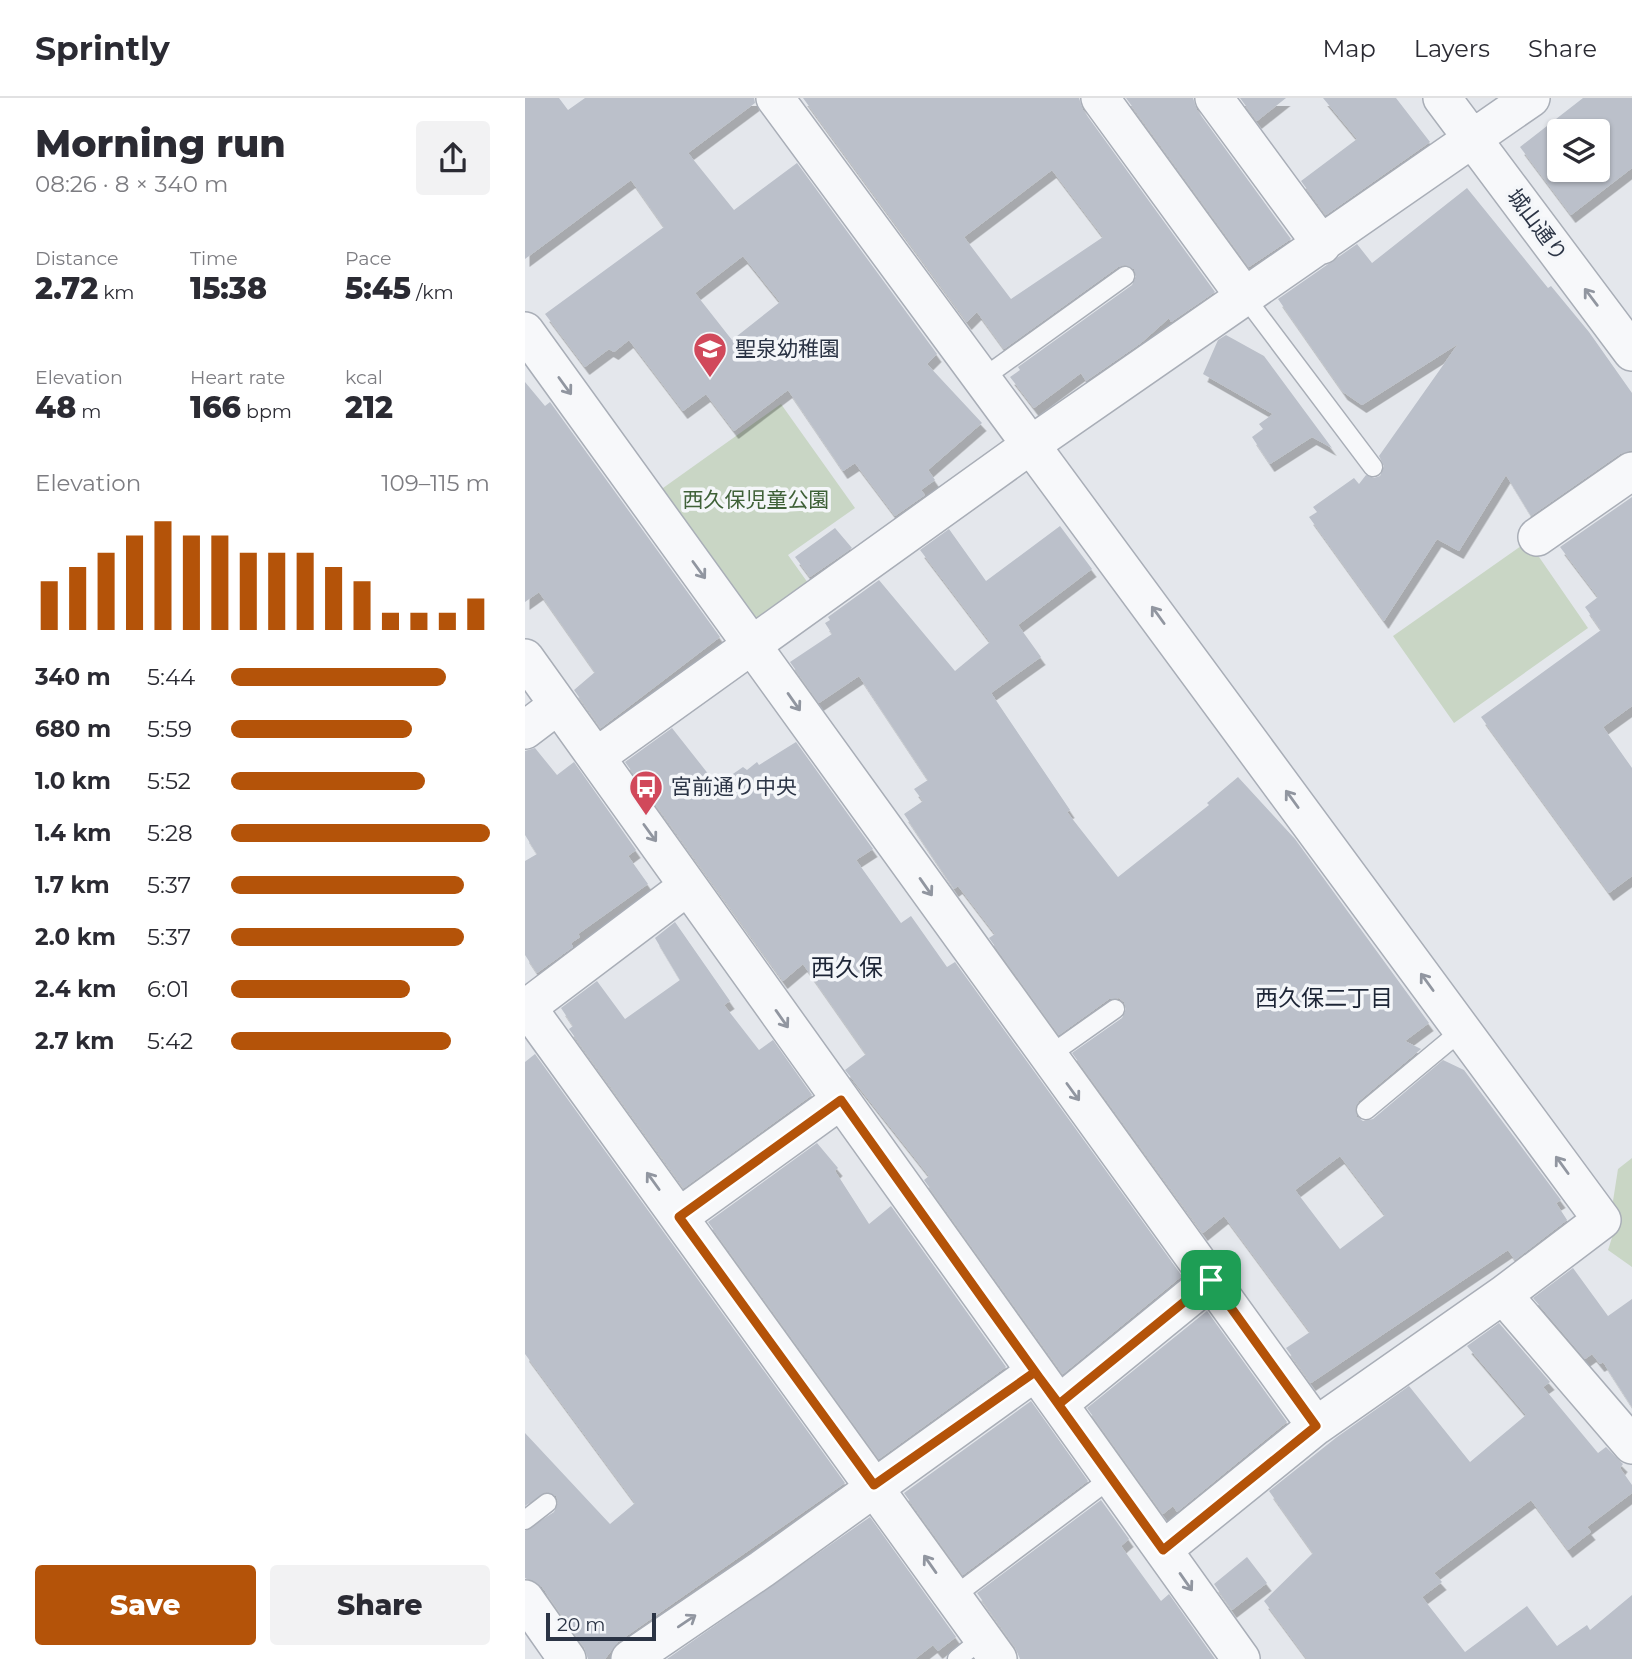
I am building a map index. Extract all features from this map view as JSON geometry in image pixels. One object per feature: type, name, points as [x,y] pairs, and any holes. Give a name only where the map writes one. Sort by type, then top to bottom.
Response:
[{"type":"street","points":[[775,98],[1602,1220],[1503,1295],[1316,1426],[1163,1550]]},
{"type":"street","points":[[1100,98],[1245,297]]},
{"type":"street","points":[[1214,98],[1322,245]]},
{"type":"street","name":"城山通り","points":[[1441,98],[1632,352]]},
{"type":"street","points":[[596,757],[1032,444],[1531,98]]},
{"type":"street","points":[[525,331],[1316,1426]]},
{"type":"street","points":[[1537,537],[1632,471]]},
{"type":"street","points":[[525,658],[1241,1659]]},
{"type":"street","points":[[525,730],[558,705]]},
{"type":"street","points":[[688,886],[528,1001],[679,1217],[953,1597],[979,1652]]},
{"type":"street","points":[[679,1217],[841,1100]]},
{"type":"street","points":[[1059,1404],[1211,1280]]},
{"type":"street","points":[[1503,1295],[1632,1445]]},
{"type":"street","points":[[630,1659],[762,1569],[874,1485],[1035,1372]]},
{"type":"street","points":[[525,1599],[567,1659]]},
{"type":"lane","points":[[983,378],[1125,276]]},
{"type":"lane","points":[[1245,297],[1373,467]]},
{"type":"lane","points":[[1047,1057],[1115,1009]]},
{"type":"lane","points":[[1366,1110],[1462,1030]]},
{"type":"lane","points":[[953,1597],[1111,1478]]},
{"type":"lane","points":[[525,1520],[547,1503]]},
{"type":"green space","name":"西久保児童公園","points":[[781,404],[855,508],[788,555],[813,590],[764,625],[747,620],[656,493]]},
{"type":"green space","points":[[1528,541],[1588,628],[1454,723],[1393,636]]},
{"type":"green space","points":[[1632,1158],[1632,1267],[1608,1250],[1617,1222],[1613,1201],[1618,1169]]},
{"type":"building","points":[[525,98],[559,98],[568,110],[585,98],[754,98],[755,103],[688,153],[734,210],[797,163],[937,354],[927,364],[982,423],[928,470],[935,480],[921,490],[925,495],[895,516],[855,463],[843,471],[788,390],[734,431],[706,394],[683,411],[629,340],[614,352],[609,349],[585,367],[545,314],[664,227],[631,180],[525,259]],"holes":[[[743,256],[780,302],[732,340],[695,293]]]},
{"type":"building","points":[[803,98],[1079,98],[1083,110],[1215,292],[1171,322],[1169,318],[1141,343],[1086,381],[1081,373],[1034,408],[1010,377],[1020,370],[1018,367],[1132,285],[1136,276],[1134,269],[1125,265],[1118,267],[1004,349],[977,312],[967,322]],"holes":[[[1052,170],[1103,237],[1011,299],[964,237]]]},
{"type":"building","points":[[1126,98],[1193,98],[1197,110],[1291,239],[1249,267]]},
{"type":"building","points":[[1240,98],[1286,98],[1257,121]]},
{"type":"building","points":[[1323,98],[1396,98],[1430,142],[1326,215],[1301,181],[1357,139]]},
{"type":"building","points":[[1583,98],[1632,98],[1632,168],[1571,215],[1520,147],[1547,126],[1547,182],[1610,182],[1610,119],[1556,119]]},
{"type":"building","points":[[1467,188],[1548,288],[1551,286],[1589,332],[1632,393],[1632,450],[1620,454],[1531,516],[1506,475],[1459,551],[1437,539],[1384,621],[1309,517],[1317,512],[1313,507],[1354,478],[1359,484],[1366,475],[1374,478],[1380,476],[1384,466],[1379,456],[1458,344],[1362,405],[1343,392],[1278,299],[1357,244],[1372,263]]},
{"type":"building","points":[[1226,335],[1264,356],[1332,448],[1312,437],[1270,464],[1252,437],[1263,429],[1259,424],[1273,414],[1203,374],[1218,340]]},
{"type":"building","points":[[525,382],[545,406],[550,402],[720,637],[601,728],[574,690],[595,672],[539,592],[525,602]]},
{"type":"building","points":[[1632,497],[1632,706],[1603,727],[1632,768],[1632,876],[1609,893],[1481,717],[1601,630],[1585,607],[1598,597],[1560,547]]},
{"type":"building","points":[[1060,526],[1092,569],[1018,625],[1041,657],[991,693],[1070,810],[1067,812],[1118,877],[1209,805],[1207,803],[1238,777],[1295,839],[1429,1023],[1405,1041],[1421,1049],[1359,1101],[1355,1107],[1357,1117],[1363,1121],[1373,1119],[1443,1060],[1464,1070],[1561,1200],[1556,1203],[1567,1220],[1515,1260],[1508,1250],[1311,1383],[1286,1348],[1310,1332],[1224,1216],[1203,1233],[1072,1053],[1122,1018],[1126,1009],[1124,1002],[1119,998],[1109,999],[1059,1035],[989,938],[995,934],[958,886],[954,889],[904,814],[923,801],[914,789],[928,780],[859,676],[819,703],[790,662],[832,634],[825,623],[830,620],[828,617],[879,580],[955,671],[990,642],[920,550],[949,529],[986,581]],"holes":[[[1340,1156],[1385,1215],[1340,1249],[1295,1190]]]},
{"type":"building","points":[[835,528],[852,548],[810,577],[795,557]]},
{"type":"building","points":[[672,728],[717,785],[743,767],[747,770],[757,762],[759,765],[796,742],[873,849],[856,860],[901,923],[911,916],[947,967],[955,962],[1182,1276],[1063,1374],[924,1180],[929,1176],[845,1070],[866,1054],[803,964],[783,981],[625,762]]},
{"type":"building","points":[[535,748],[557,775],[574,762],[636,850],[628,856],[648,884],[578,934],[580,937],[571,943],[573,947],[537,973],[525,955],[525,861],[537,854],[525,835],[525,751]]},
{"type":"building","points":[[675,922],[730,1001],[724,1005],[759,1050],[773,1040],[812,1095],[684,1188],[569,1029],[573,1026],[561,1008],[597,981],[625,1019],[680,980],[655,938]]},
{"type":"building","points":[[535,1054],[845,1483],[618,1642],[605,1659],[588,1659],[584,1647],[542,1587],[525,1578],[525,1531],[554,1512],[558,1502],[556,1496],[546,1492],[525,1506],[525,1433],[610,1524],[635,1503],[525,1354],[525,1062]]},
{"type":"building","points":[[817,1143],[838,1168],[835,1171],[869,1224],[891,1206],[1006,1367],[879,1459],[708,1222]]},
{"type":"building","points":[[1573,1268],[1608,1316],[1632,1299],[1632,1407],[1603,1362],[1600,1364],[1592,1354],[1585,1359],[1533,1298]]},
{"type":"building","points":[[1207,1311],[1287,1422],[1177,1512],[1173,1506],[1163,1514],[1087,1408]]},
{"type":"building","points":[[1499,1323],[1550,1382],[1543,1387],[1598,1453],[1606,1447],[1623,1464],[1620,1468],[1632,1485],[1632,1493],[1587,1527],[1591,1532],[1568,1550],[1531,1500],[1434,1573],[1442,1582],[1422,1597],[1465,1652],[1527,1606],[1557,1646],[1587,1625],[1590,1630],[1632,1595],[1632,1659],[1307,1659],[1264,1601],[1313,1553],[1269,1491],[1337,1437],[1409,1386],[1470,1462],[1526,1415],[1467,1346]]},
{"type":"building","points":[[1031,1401],[1088,1481],[963,1575],[904,1493]]},
{"type":"building","points":[[1101,1500],[1129,1539],[1121,1546],[1161,1601],[1169,1594],[1215,1659],[1020,1659],[1015,1647],[977,1593]]},
{"type":"building","points":[[870,1517],[956,1637],[938,1651],[933,1645],[915,1659],[667,1659]]},
{"type":"building","points":[[1247,1557],[1267,1583],[1232,1610],[1214,1584]]},
{"type":"place","name":"聖泉幼稚園","points":[[710,379]]},
{"type":"place","name":"宮前通り中央","points":[[646,817]]},
{"type":"district","name":"西久保","points":[[847,968]]},
{"type":"district","name":"西久保二丁目","points":[[1324,998]]},
{"type":"route","points":[[1211,1280],[1059,1404],[1035,1372],[874,1485],[679,1217],[841,1100],[1035,1372],[1163,1550],[1316,1426],[1211,1280]]}]
